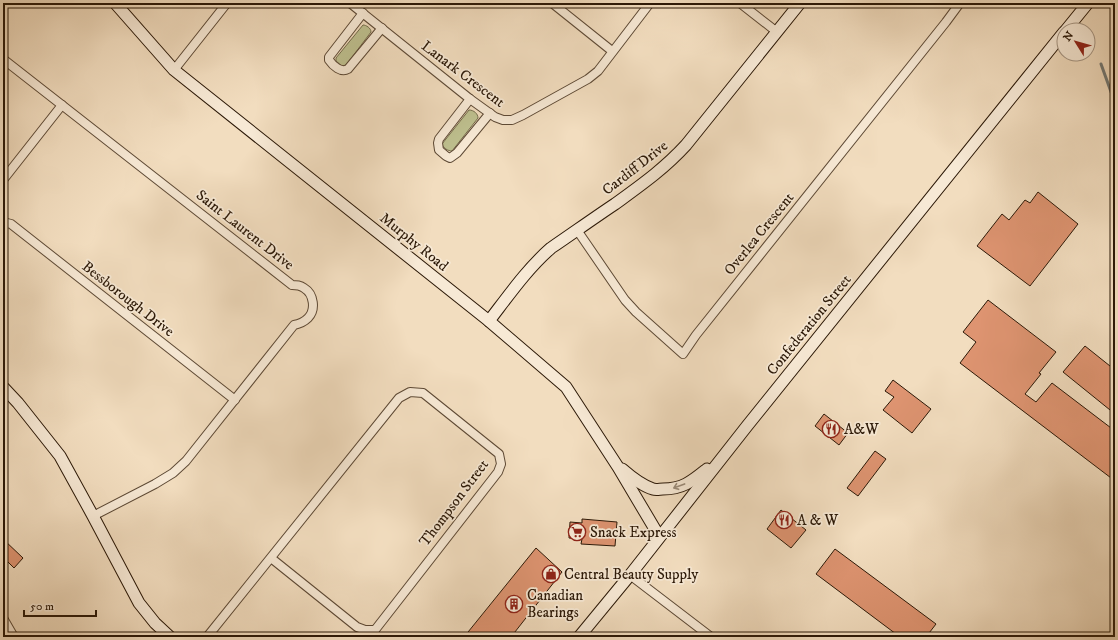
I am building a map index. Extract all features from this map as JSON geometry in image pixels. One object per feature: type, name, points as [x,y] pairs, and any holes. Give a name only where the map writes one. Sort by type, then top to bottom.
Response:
[{"type":"street","name":"Murphy Road","points":[[115,3],[174,70],[489,321],[566,387],[618,467],[659,536]]},
{"type":"street","points":[[174,70],[227,3]]},
{"type":"street","name":"Lanark Crescent","points":[[350,3],[470,99],[495,117],[503,120],[512,120],[523,115],[588,79],[598,71],[650,3]]},
{"type":"street","points":[[552,3],[612,51]]},
{"type":"street","points":[[740,3],[777,32]]},
{"type":"street","name":"Cardiff Drive","points":[[489,321],[532,266],[551,248],[643,184],[672,160],[686,145],[800,3]]},
{"type":"street","name":"Overlea Crescent","points":[[577,230],[625,300],[682,354],[960,3]]},
{"type":"street","points":[[1073,22],[1088,3]]},
{"type":"street","points":[[363,13],[329,57],[330,62],[341,71],[348,70],[382,28]]},
{"type":"street","name":"Confederation Street","points":[[579,637],[630,575],[722,456],[1056,42]]},
{"type":"street","name":"Saint Laurent Drive","points":[[3,59],[292,285],[299,285],[306,288],[311,295],[313,302],[313,310],[309,318],[302,323],[294,325],[186,461],[173,473],[155,484],[94,516]]},
{"type":"street","points":[[470,99],[438,143],[437,147],[446,156],[450,158],[457,154],[490,113]]},
{"type":"street","points":[[3,180],[62,105]]},
{"type":"street","name":"Bessborough Drive","points":[[3,222],[11,224],[235,400]]},
{"type":"street","points":[[3,387],[18,403],[60,456],[94,516],[139,603],[155,624],[170,637]]},
{"type":"street","name":"Thompson Street","points":[[207,637],[399,398],[410,392],[423,393],[499,454],[500,464],[498,472],[374,630],[365,630],[357,627],[271,558]]},
{"type":"street","points":[[618,467],[636,480],[654,489],[673,489],[692,480],[722,456]]},
{"type":"street","points":[[630,575],[711,637]]},
{"type":"street","points":[[3,618],[14,637]]},
{"type":"green space","points":[[363,25],[368,27],[371,32],[346,65],[342,66],[336,61],[336,58]]},
{"type":"green space","points":[[469,110],[475,112],[478,118],[452,151],[447,150],[442,144]]},
{"type":"building","points":[[1038,192],[1078,224],[1030,286],[977,246],[1002,214],[1009,220],[1025,200],[1030,203]]},
{"type":"building","points":[[988,300],[1056,352],[1039,373],[1041,374],[1025,394],[1036,402],[1052,383],[1115,431],[1115,481],[960,363],[976,342],[963,332]]},
{"type":"building","points":[[1085,346],[1115,370],[1115,414],[1063,372]]},
{"type":"building","points":[[893,380],[931,409],[912,433],[883,410],[894,397],[885,391]]},
{"type":"building","name":"A&W","points":[[824,414],[848,433],[839,445],[815,426]]},
{"type":"building","points":[[875,451],[886,459],[858,496],[847,488]]},
{"type":"building","name":"A & W","points":[[781,510],[806,530],[791,548],[767,529]]},
{"type":"building","points":[[582,519],[617,522],[615,546],[581,544],[582,539],[569,538],[570,522],[582,523]]},
{"type":"building","points":[[3,539],[23,558],[14,568],[6,560],[7,558],[3,554]]},
{"type":"building","name":"Canadian Bearings","points":[[536,548],[562,572],[511,637],[464,637]]},
{"type":"building","points":[[835,549],[936,624],[926,637],[900,637],[816,574]]},
{"type":"waterway","points":[[1101,64],[1115,103]]},
{"type":"place","name":"A&W","points":[[831,429]]},
{"type":"place","name":"A & W","points":[[784,520]]},
{"type":"place","name":"Snack Express","points":[[577,532]]},
{"type":"place","name":"Central Beauty Supply","points":[[551,574]]},
{"type":"place","name":"Canadian Bearings","points":[[514,604]]}]
